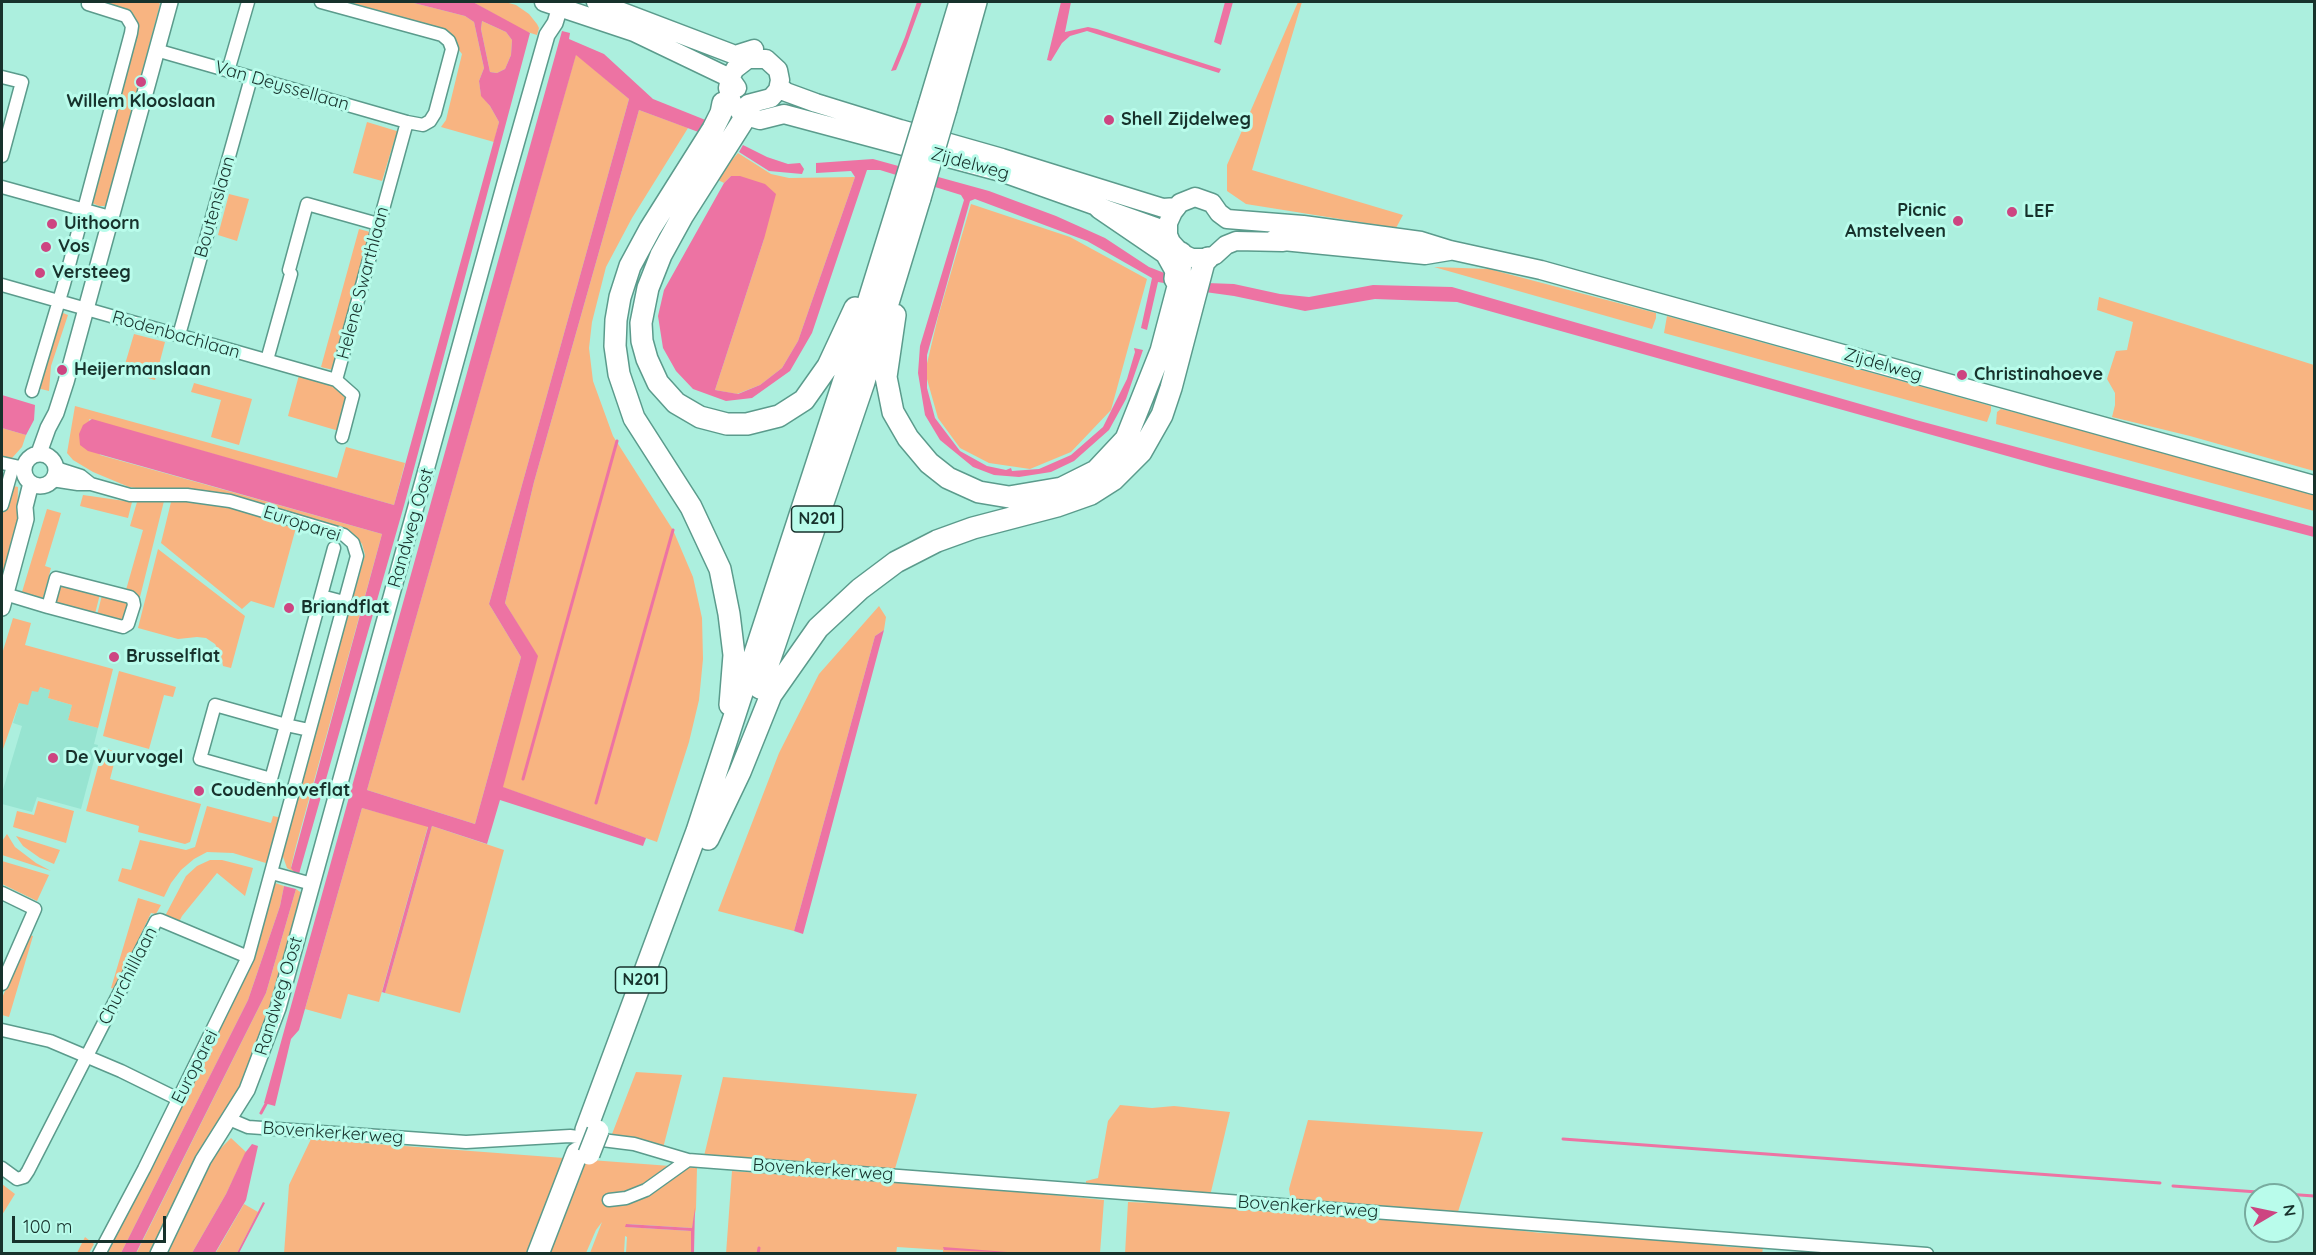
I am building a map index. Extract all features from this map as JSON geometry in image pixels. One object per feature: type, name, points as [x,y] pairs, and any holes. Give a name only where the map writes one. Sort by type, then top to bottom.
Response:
[{"type":"highway","name":"N201","points":[[938,107],[960,2]]},
{"type":"highway","name":"N201","points":[[549,1254],[583,1154],[703,835],[864,382],[911,195],[938,107],[976,2]]},
{"type":"highway","name":"N201","points":[[740,104],[705,178],[661,255],[648,288],[641,323],[642,340],[647,359],[658,383],[676,403],[699,417],[727,424],[747,424],[779,416],[804,400],[828,366],[911,195]]},
{"type":"highway","name":"N201","points":[[703,835],[710,779],[721,746],[731,700],[734,655],[729,614],[720,569],[706,537],[691,507],[634,418],[619,374],[615,346],[616,320],[620,297],[630,266],[650,229],[721,113],[740,104]]},
{"type":"highway","name":"N201","points":[[911,195],[911,259],[894,321],[886,377],[893,412],[908,438],[928,463],[948,478],[979,492],[1009,497],[1062,488],[1096,471],[1126,439],[1161,351],[1180,279],[1182,262],[1198,255]]},
{"type":"highway","name":"N201","points":[[1103,199],[1166,253],[1176,271],[1173,301]]},
{"type":"highway","name":"N201","points":[[703,835],[772,605],[885,249]]},
{"type":"highway","name":"N201","points":[[703,835],[740,772],[771,696],[818,628],[860,589],[896,562],[937,541],[973,528],[1057,506],[1091,494],[1113,480],[1141,452],[1162,415],[1172,388],[1188,319],[1198,255]]},
{"type":"highway","name":"N201","points":[[538,1254],[583,1154]]},
{"type":"main road","points":[[596,2],[650,21],[697,42],[728,61],[771,57],[786,66],[782,96],[765,119],[720,90],[688,60]]},
{"type":"main road","points":[[555,5],[634,32],[688,60],[740,104]]},
{"type":"main road","points":[[740,104],[735,69],[741,58]]},
{"type":"main road","points":[[740,104],[782,96]]},
{"type":"main road","name":"Zijdelweg","points":[[1168,229],[1164,230],[1103,199],[1002,158],[900,129],[844,110],[782,96],[784,114],[837,129],[1103,199],[1163,208],[1174,202]]},
{"type":"main road","points":[[1186,189],[1196,193],[1214,194],[1226,214],[1224,241],[1215,255],[1198,255],[1175,248],[1168,229],[1174,202],[1186,189]]},
{"type":"main road","name":"Zijdelweg","points":[[1226,214],[1421,241],[1450,250],[1541,270],[2314,485]]},
{"type":"main road","name":"Zijdelweg","points":[[1224,241],[1236,234],[1283,242],[1425,255],[1450,250]]},
{"type":"street","points":[[32,391],[132,26],[126,16],[86,2]]},
{"type":"street","points":[[48,608],[56,578],[130,597],[134,605],[128,624],[123,627],[48,608],[3,601],[26,519],[26,507],[45,471],[48,428],[56,413],[170,2]]},
{"type":"street","points":[[228,71],[248,2]]},
{"type":"street","points":[[321,2],[442,35],[449,41],[452,49],[435,113],[423,125],[407,122]]},
{"type":"street","name":"Randweg Oost","points":[[158,1254],[203,1160],[247,1090],[278,1008],[504,183],[547,35],[546,20],[555,5]]},
{"type":"street","name":"Van Deyssellaan","points":[[156,50],[407,122]]},
{"type":"street","points":[[2,77],[22,82],[2,156]]},
{"type":"street","name":"Boutenslaan","points":[[179,335],[251,78]]},
{"type":"street","name":"Helene Swarthlaan","points":[[342,437],[353,395],[336,380],[407,122]]},
{"type":"street","points":[[2,187],[110,217]]},
{"type":"street","points":[[267,360],[307,204],[378,224]]},
{"type":"street","name":"Rodenbachlaan","points":[[2,285],[336,380]]},
{"type":"street","points":[[2,505],[13,466],[29,458],[45,471]]},
{"type":"street","points":[[13,466],[27,479],[45,471]]},
{"type":"street","name":"Europarei","points":[[45,471],[78,484],[91,484],[130,495],[187,495],[230,501],[344,535],[353,543],[357,556],[248,957],[99,1254]]},
{"type":"street","points":[[309,730],[286,724],[215,705],[200,759],[271,779],[286,724],[321,596],[334,548]]},
{"type":"street","points":[[321,596],[344,602]]},
{"type":"street","points":[[272,873],[312,884]]},
{"type":"street","points":[[2,893],[34,909],[2,984]]},
{"type":"street","name":"Churchilllaan","points":[[88,1056],[156,921],[160,920],[248,957]]},
{"type":"street","points":[[2,1030],[50,1041],[88,1056],[178,1099]]},
{"type":"street","points":[[2,1168],[17,1179],[24,1177],[88,1056]]},
{"type":"street","name":"Bovenkerkerweg","points":[[229,1119],[248,1128],[466,1142],[556,1136],[580,1137],[634,1144],[688,1160],[1927,1254]]},
{"type":"street","points":[[609,1200],[627,1198],[646,1190],[688,1160]]},
{"type":"shaded area","points":[[97,2],[158,2],[160,4],[107,206],[92,203],[90,197],[136,30],[136,20],[130,14]]},
{"type":"shaded area","points":[[349,2],[410,2],[465,16],[474,22],[484,68],[479,81],[481,95],[499,122],[494,142],[441,127],[446,120],[462,54],[445,33],[434,26]]},
{"type":"shaded area","points":[[410,2],[473,2],[530,33],[405,502],[299,874],[291,868],[382,534],[88,451],[80,445],[79,434],[83,425],[92,419],[394,505],[499,122],[481,96],[479,81],[484,68],[474,22],[465,16]],"holes":[[[482,21],[506,32],[512,40],[511,55],[505,69],[497,73],[490,72],[481,29]]]},
{"type":"shaded area","points":[[473,2],[505,2],[516,5],[529,14],[537,24],[539,28],[537,35],[524,31]]},
{"type":"shaded area","points":[[917,2],[922,2],[906,46],[896,70],[891,71],[905,37]]},
{"type":"shaded area","points":[[1061,2],[1071,2],[1065,32],[1088,27],[1097,29],[1221,69],[1219,73],[1087,31],[1070,36],[1062,43],[1051,61],[1047,60]]},
{"type":"shaded area","points":[[1225,2],[1233,2],[1221,45],[1214,42]]},
{"type":"shaded area","points":[[1298,2],[1302,2],[1252,170],[1403,215],[1396,228],[1246,204],[1227,191],[1227,165]]},
{"type":"shaded area","points":[[482,21],[506,32],[512,40],[511,55],[505,69],[497,73],[490,72],[481,29]]},
{"type":"shaded area","points":[[562,31],[570,33],[569,39],[604,54],[653,99],[708,121],[701,133],[639,110],[534,482],[505,603],[538,656],[503,787],[646,838],[643,846],[500,800],[487,844],[432,826],[385,993],[382,992],[428,827],[362,808],[299,1030],[291,1039],[275,1106],[264,1103]],"holes":[[[576,55],[629,99],[489,604],[521,657],[475,824],[367,790]]]},
{"type":"shaded area","points":[[576,54],[629,99],[489,604],[521,657],[475,824],[367,790]]},
{"type":"shaded area","points":[[639,110],[688,128],[632,218],[606,267],[592,322],[589,348],[593,381],[613,436],[673,530],[693,577],[702,618],[703,659],[699,700],[689,742],[657,842],[502,787],[537,656],[505,603],[534,482]]},
{"type":"shaded area","points":[[367,122],[400,132],[398,139],[395,138],[382,181],[353,173]]},
{"type":"shaded area","points":[[743,145],[788,164],[800,163],[804,169],[802,174],[769,171],[739,152]]},
{"type":"shaded area","points":[[738,153],[771,174],[789,178],[855,177],[798,341],[782,368],[760,385],[737,394],[715,390],[764,239],[731,176],[724,183],[716,179]]},
{"type":"shaded area","points":[[873,159],[989,191],[1056,216],[1105,238],[1149,267],[1167,274],[1164,283],[1158,282],[1147,330],[1141,328],[1152,278],[1087,241],[975,199],[970,201],[927,355],[927,388],[935,418],[960,451],[987,466],[1006,470],[1011,468],[1012,471],[1039,469],[1071,455],[1103,427],[1127,379],[1135,352],[1134,348],[1143,350],[1126,399],[1109,430],[1074,461],[1051,472],[1019,477],[994,475],[973,467],[940,440],[925,415],[918,373],[920,346],[964,200],[961,195],[880,170],[867,170],[812,333],[790,371],[752,398],[726,401],[693,389],[676,371],[663,348],[658,316],[664,290],[724,183],[731,176],[740,176],[765,184],[776,194],[764,239],[715,390],[738,394],[760,385],[782,368],[798,341],[855,177],[851,171],[816,173],[816,163]]},
{"type":"shaded area","points":[[229,194],[249,199],[237,241],[218,235]]},
{"type":"shaded area","points":[[971,204],[1070,237],[1147,279],[1111,410],[1071,452],[1030,469],[989,463],[960,448],[938,418],[925,372],[938,317]]},
{"type":"shaded area","points":[[359,229],[370,232],[333,370],[321,367]]},
{"type":"shaded area","points":[[1434,267],[1489,269],[1656,313],[1656,318],[1652,329]]},
{"type":"shaded area","points":[[1207,283],[1234,284],[1280,294],[1309,297],[1373,285],[1452,287],[1916,420],[2314,527],[2314,537],[2050,468],[1457,302],[1375,299],[1305,311],[1205,292]]},
{"type":"shaded area","points":[[2099,297],[2314,365],[2314,471],[2112,417],[2115,393],[2107,379],[2116,351],[2127,350],[2133,322],[2097,310]]},
{"type":"shaded area","points":[[58,311],[68,315],[51,366],[49,391],[37,388]]},
{"type":"shaded area","points":[[1667,316],[1991,406],[1991,411],[1987,422],[1664,333]]},
{"type":"shaded area","points":[[134,334],[165,342],[155,380],[123,371]]},
{"type":"shaded area","points":[[299,375],[328,383],[348,398],[339,431],[288,416]]},
{"type":"shaded area","points":[[194,383],[252,399],[239,445],[211,437],[221,400],[191,392]]},
{"type":"shaded area","points":[[2,395],[35,405],[34,420],[26,435],[2,428]]},
{"type":"shaded area","points":[[75,406],[337,478],[346,447],[405,463],[394,505],[89,419],[100,455],[382,534],[296,846],[291,867],[294,872],[287,868],[281,851],[365,555],[362,544],[354,535],[335,526],[265,506],[129,487],[93,472],[73,460],[67,453]]},
{"type":"shaded area","points":[[2001,409],[2194,457],[2314,491],[2314,511],[1996,424],[1997,412]]},
{"type":"shaded area","points":[[2,428],[26,435],[22,447],[12,458],[3,460]]},
{"type":"shaded area","points":[[10,485],[18,487],[17,522],[2,579],[2,515]]},
{"type":"shaded area","points":[[83,495],[132,502],[128,518],[80,506]]},
{"type":"shaded area","points":[[172,498],[187,498],[297,524],[274,608],[251,601],[242,609],[161,543]]},
{"type":"shaded area","points":[[164,501],[140,597],[134,598],[126,590],[143,530],[130,526],[137,502]]},
{"type":"shaded area","points":[[47,509],[61,513],[45,566],[51,568],[43,598],[22,592]]},
{"type":"shaded area","points":[[158,549],[245,616],[231,668],[223,666],[221,655],[215,644],[206,638],[178,639],[138,628]]},
{"type":"shaded area","points":[[57,580],[100,594],[94,618],[50,606]]},
{"type":"shaded area","points":[[102,595],[129,598],[127,623],[96,619]]},
{"type":"shaded area","points":[[879,606],[886,617],[884,630],[875,636],[794,931],[718,911],[779,753],[819,674]]},
{"type":"shaded area","points":[[13,618],[31,623],[25,645],[113,669],[98,728],[68,720],[72,705],[48,698],[50,690],[40,687],[38,692],[32,691],[28,705],[19,703],[2,752],[2,654]]},
{"type":"shaded area","points":[[884,630],[803,934],[794,931],[875,636]]},
{"type":"shaded area","points":[[119,671],[176,687],[173,697],[164,695],[149,749],[103,736]]},
{"type":"shaded area","name":"De Vuurvogel","points":[[40,687],[50,690],[48,698],[72,705],[68,720],[98,728],[94,744],[98,745],[81,809],[37,797],[32,812],[2,804],[2,793],[22,726],[13,723],[19,703]]},
{"type":"shaded area","points":[[103,748],[117,752],[110,779],[201,804],[190,842],[185,844],[138,832],[139,826],[86,811]]},
{"type":"shaded area","points":[[38,801],[74,811],[66,843],[13,827],[17,811],[34,815]]},
{"type":"shaded area","points":[[207,806],[271,823],[273,816],[282,818],[269,864],[233,853],[207,852],[181,870],[164,897],[118,881],[122,868],[131,870],[140,840],[186,850],[195,847]]},
{"type":"shaded area","points":[[362,808],[428,826],[379,1002],[348,994],[341,1019],[305,1009]]},
{"type":"shaded area","points":[[432,826],[504,850],[460,1013],[385,993]]},
{"type":"shaded area","points":[[7,834],[15,847],[51,871],[2,855],[2,841]]},
{"type":"shaded area","points":[[16,836],[60,850],[54,864],[40,858],[23,846]]},
{"type":"shaded area","points":[[210,860],[222,860],[253,868],[245,896],[217,873],[179,922],[165,916],[186,876],[197,866]]},
{"type":"shaded area","points":[[2,861],[49,875],[37,901],[2,884]]},
{"type":"shaded area","points":[[275,883],[284,886],[280,906],[248,1000],[121,1253],[106,1254],[245,977]]},
{"type":"shaded area","points":[[284,886],[296,889],[266,993],[136,1253],[121,1253],[248,1000],[280,906]]},
{"type":"shaded area","points":[[296,889],[303,894],[261,1046],[154,1253],[136,1254],[266,993]]},
{"type":"shaded area","points":[[138,898],[161,905],[156,914],[151,913],[115,989],[111,988]]},
{"type":"shaded area","points":[[29,935],[33,936],[9,1017],[2,1015],[2,998]]},
{"type":"shaded area","points":[[636,1072],[682,1075],[662,1152],[607,1147]]},
{"type":"shaded area","points":[[723,1077],[917,1094],[894,1172],[704,1156]]},
{"type":"shaded area","points":[[1120,1105],[1152,1108],[1174,1106],[1230,1112],[1210,1196],[1086,1187],[1086,1181],[1098,1178],[1108,1121]]},
{"type":"shaded area","points":[[1308,1120],[1483,1132],[1457,1215],[1291,1202],[1289,1189]]},
{"type":"shaded area","points":[[231,1138],[246,1152],[226,1194],[192,1253],[167,1254],[214,1155]]},
{"type":"shaded area","points":[[311,1139],[697,1168],[696,1209],[692,1228],[627,1224],[626,1227],[691,1231],[691,1253],[626,1253],[627,1237],[625,1236],[624,1253],[590,1253],[602,1222],[586,1253],[284,1254],[289,1185]]},
{"type":"shaded area","points":[[252,1144],[258,1146],[246,1200],[215,1253],[192,1253],[226,1194],[245,1153]]},
{"type":"shaded area","points":[[732,1171],[1104,1200],[1100,1253],[943,1254],[943,1250],[897,1247],[896,1254],[726,1254]]},
{"type":"shaded area","points":[[2,1184],[15,1194],[2,1215]]},
{"type":"shaded area","points":[[263,1202],[265,1203],[237,1253]]},
{"type":"shaded area","points":[[1128,1202],[1225,1206],[1454,1223],[1541,1233],[1658,1238],[1730,1247],[1763,1248],[1762,1254],[1125,1254]]},
{"type":"shaded area","points":[[244,1204],[258,1212],[237,1253],[215,1254]]},
{"type":"shaded area","points":[[695,1208],[694,1253],[691,1253],[691,1231],[625,1227],[626,1224],[692,1228]]},
{"type":"shaded area","points":[[85,1237],[94,1244],[89,1253],[77,1253]]},
{"type":"shaded area","points":[[943,1247],[1020,1253],[944,1250]]},
{"type":"waterway","points":[[523,779],[617,441]]},
{"type":"waterway","points":[[596,803],[673,530]]},
{"type":"waterway","points":[[261,1113],[267,1102]]},
{"type":"waterway","points":[[1563,1139],[2160,1183]]},
{"type":"waterway","points":[[2173,1186],[2314,1196]]},
{"type":"waterway","points":[[758,1254],[759,1248]]},
{"type":"place","name":"Willem Klooslaan","points":[[141,82]]},
{"type":"place","name":"Shell Zijdelweg","points":[[1109,120]]},
{"type":"place","name":"LEF","points":[[2012,212]]},
{"type":"place","name":"Picnic Amstelveen","points":[[1958,221]]},
{"type":"place","name":"Uithoorn","points":[[52,224]]},
{"type":"place","name":"Vos","points":[[46,247]]},
{"type":"place","name":"Versteeg","points":[[40,273]]},
{"type":"place","name":"Heijermanslaan","points":[[62,370]]},
{"type":"place","name":"Christinahoeve","points":[[1962,375]]},
{"type":"place","name":"Briandflat","points":[[289,608]]},
{"type":"place","name":"Brusselflat","points":[[114,657]]},
{"type":"place","name":"De Vuurvogel","points":[[53,758]]},
{"type":"place","name":"Coudenhoveflat","points":[[199,791]]}]
